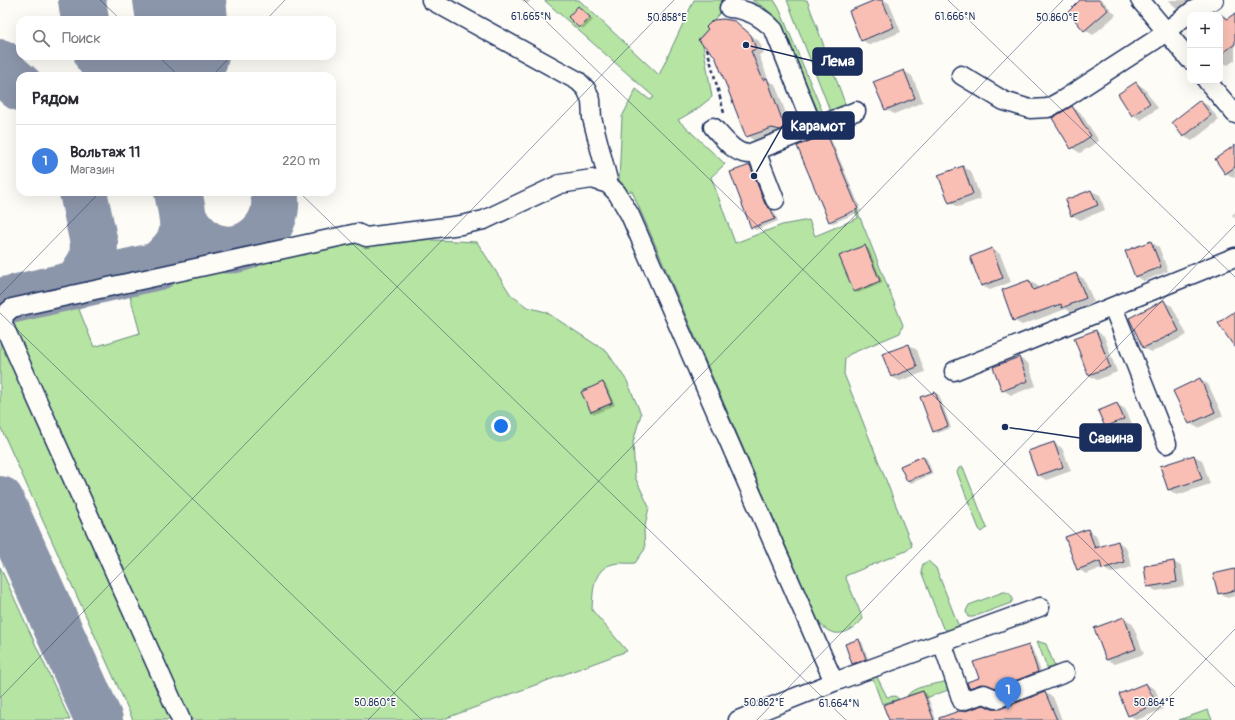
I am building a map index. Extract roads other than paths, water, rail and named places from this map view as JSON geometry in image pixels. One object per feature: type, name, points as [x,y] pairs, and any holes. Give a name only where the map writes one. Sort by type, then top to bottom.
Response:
[{"type":"street","points":[[431,0],[578,81],[586,89],[590,100],[592,118],[608,184]]},
{"type":"street","points":[[1140,0],[1187,56]]},
{"type":"street","points":[[961,75],[1004,101],[1030,108],[1048,108],[1136,53],[1192,11],[1214,0]]},
{"type":"street","points":[[729,8],[750,12],[774,30],[813,127]]},
{"type":"street","points":[[1210,84],[1235,114]]},
{"type":"street","points":[[720,123],[731,145],[740,152],[748,154],[856,111]]},
{"type":"street","points":[[756,151],[775,200]]},
{"type":"street","points":[[181,720],[3,324],[4,315],[12,308],[357,233],[366,237],[462,225],[484,220],[560,184],[592,179],[608,184],[618,193],[630,215],[834,682]]},
{"type":"street","points":[[954,371],[1235,258]]},
{"type":"street","points":[[1113,307],[1166,444]]},
{"type":"street","points":[[738,720],[834,682],[1040,606]]},
{"type":"street","points":[[942,642],[962,701],[984,694],[996,699],[1065,673]]},
{"type":"place","name":"Лема","points":[[746,45]]},
{"type":"place","name":"Карамот","points":[[754,176]]},
{"type":"place","name":"Савина","points":[[1005,427]]},
{"type":"place","name":"Вольтаж 11","points":[[1008,710]]}]
